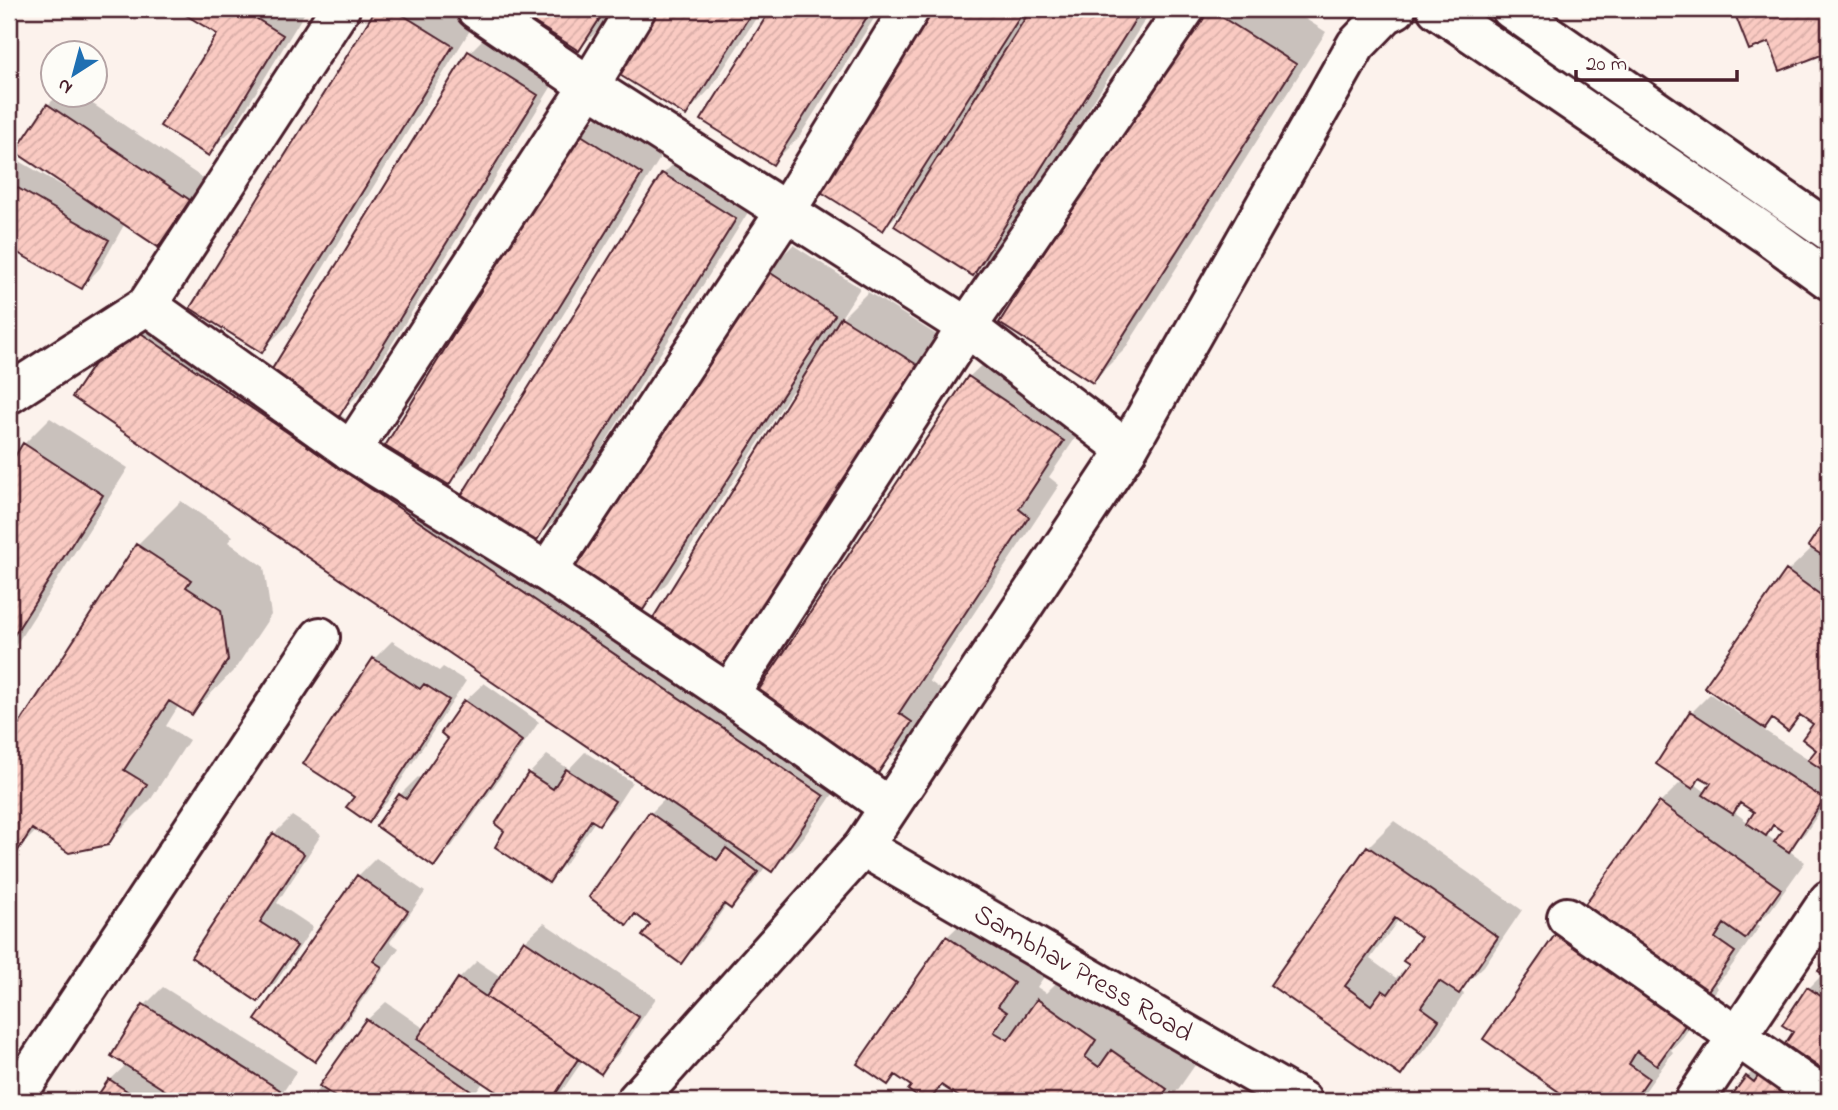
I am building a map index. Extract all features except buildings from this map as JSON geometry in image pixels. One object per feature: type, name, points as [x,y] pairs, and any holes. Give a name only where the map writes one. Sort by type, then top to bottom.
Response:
[{"type":"street","points":[[9,394],[147,305],[340,9]]},
{"type":"street","points":[[476,9],[589,86],[967,327],[1127,450]]},
{"type":"street","points":[[351,451],[589,86],[636,9]]},
{"type":"street","points":[[547,572],[786,211],[910,9]]},
{"type":"street","points":[[729,694],[967,327],[1185,9]]},
{"type":"street","points":[[636,1101],[863,847],[1127,450],[1356,45],[1377,23],[1396,9]]},
{"type":"street","points":[[1437,9],[1829,280]]},
{"type":"street","points":[[1511,9],[1829,231]]},
{"type":"street","points":[[147,305],[351,451],[547,572],[729,694],[890,807]]},
{"type":"street","points":[[13,1101],[320,637]]},
{"type":"street","name":"Sambhav Press Road","points":[[863,847],[1301,1101]]},
{"type":"street","points":[[1694,1101],[1829,900]]},
{"type":"street","points":[[1567,918],[1829,1101]]}]
